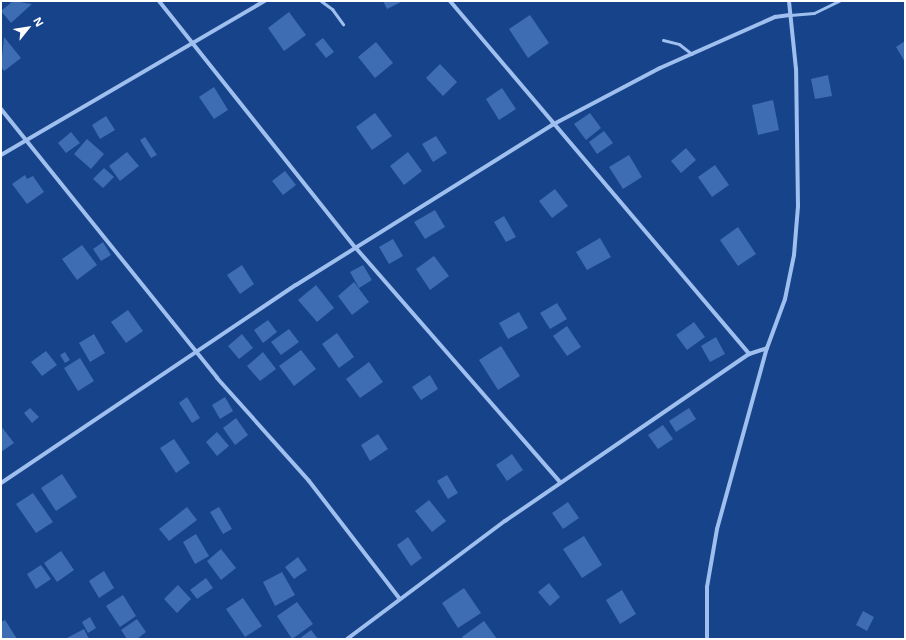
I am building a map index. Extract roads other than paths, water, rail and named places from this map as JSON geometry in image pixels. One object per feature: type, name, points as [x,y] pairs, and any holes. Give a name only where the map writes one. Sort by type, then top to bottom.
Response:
[{"type":"street","points":[[159,1],[355,248],[560,482]]},
{"type":"street","points":[[1,155],[265,1]]},
{"type":"street","points":[[450,1],[552,125],[749,354]]},
{"type":"street","points":[[707,639],[707,587],[717,529],[767,348],[785,298],[794,256],[798,206],[796,69],[789,1]]},
{"type":"street","points":[[1,483],[196,350],[355,248],[552,125],[692,54],[775,17],[790,15]]},
{"type":"street","points":[[1,109],[28,140],[196,350],[309,481],[399,598]]},
{"type":"street","points":[[347,639],[399,598],[560,482],[749,354],[767,348]]},
{"type":"lane","points":[[321,1],[332,8],[343,24]]},
{"type":"lane","points":[[790,15],[814,13],[839,1]]},
{"type":"lane","points":[[663,40],[679,44],[692,54]]}]
